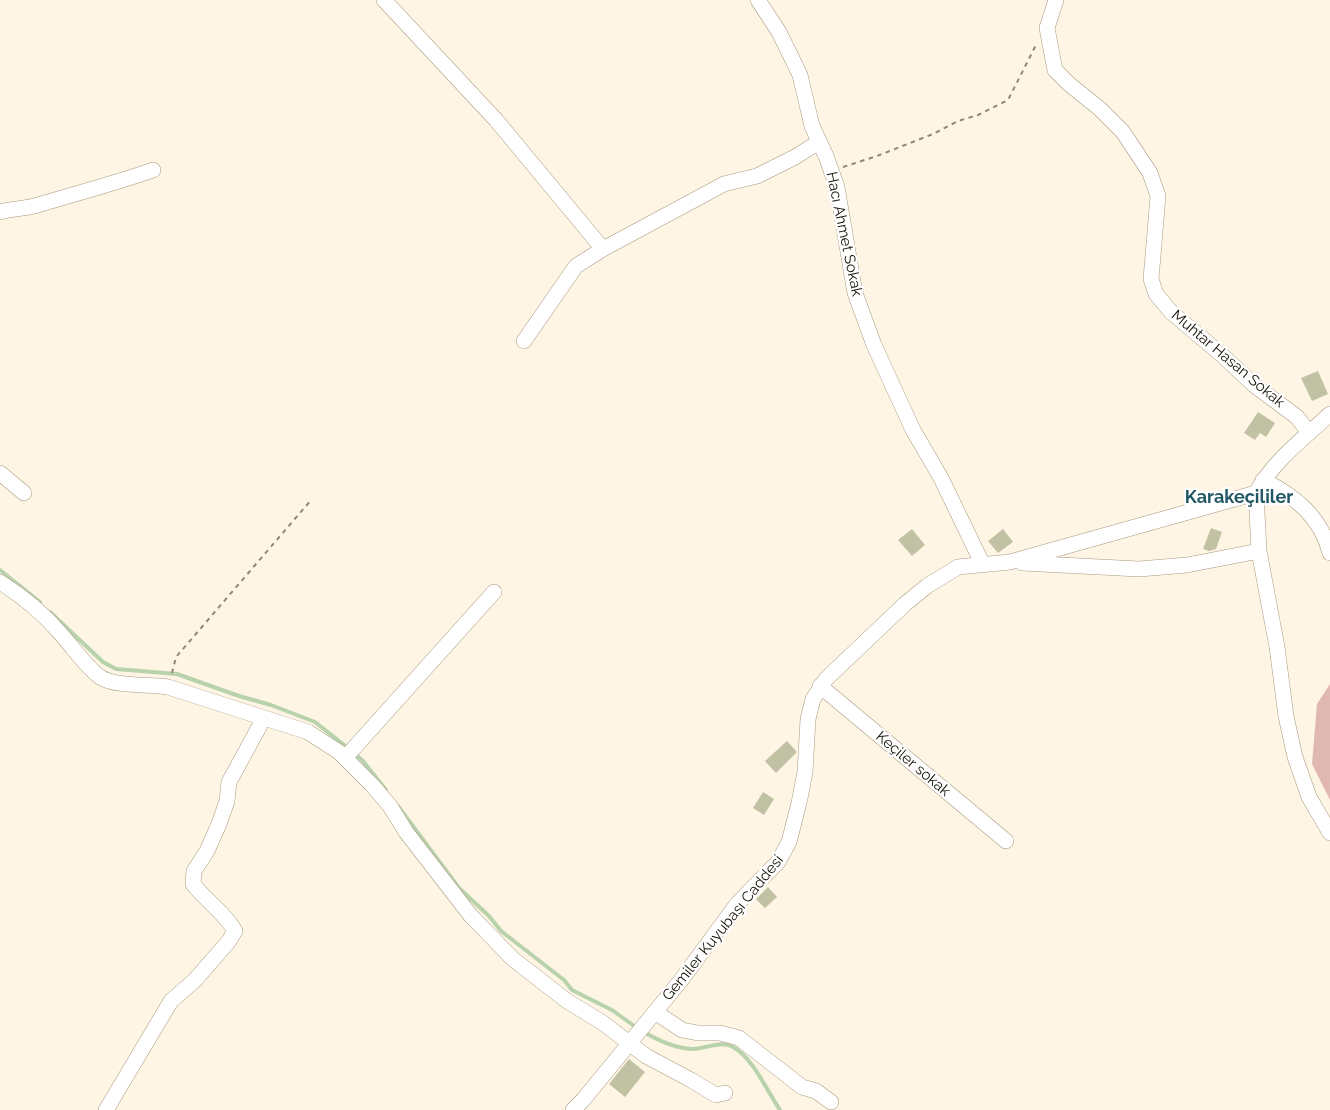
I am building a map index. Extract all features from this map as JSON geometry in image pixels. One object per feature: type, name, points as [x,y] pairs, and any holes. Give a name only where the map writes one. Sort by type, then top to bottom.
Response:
[{"type":"street","points":[[384,0],[496,120],[603,249]]},
{"type":"street","name":"Hacı Ahmet Sokak","points":[[758,0],[779,33],[800,75],[812,126],[837,187],[855,293],[874,345],[913,430],[941,478],[982,563]]},
{"type":"street","name":"Muhtar Hasan Sokak","points":[[1056,0],[1047,27],[1055,70],[1123,132],[1150,173],[1158,196],[1150,279],[1156,294],[1178,319],[1254,385],[1296,417],[1309,433]]},
{"type":"street","points":[[524,341],[576,266],[724,184],[757,176],[819,142]]},
{"type":"street","points":[[0,212],[39,205],[153,170]]},
{"type":"street","points":[[1330,414],[1259,486],[1260,551],[1294,757],[1309,797],[1330,833]]},
{"type":"street","points":[[0,473],[24,493]]},
{"type":"street","points":[[1010,562],[1259,486],[1279,488],[1308,510],[1326,535],[1330,553]]},
{"type":"street","points":[[982,563],[1010,562],[1139,569],[1187,565],[1260,551]]},
{"type":"street","name":"Gemiler Kuyubaşı Caddesi","points":[[573,1110],[650,1018],[734,909],[778,862],[784,852],[789,842],[805,772],[808,719],[813,699],[820,686],[905,604],[927,586],[958,567],[982,563]]},
{"type":"street","points":[[0,582],[43,615],[100,677],[116,684],[150,684],[168,687],[308,732],[345,757],[390,807],[406,832],[471,916],[513,959],[567,1001],[631,1041],[646,1056],[716,1095],[725,1093]]},
{"type":"street","points":[[345,757],[494,592]]},
{"type":"street","name":"Keçiler sokak","points":[[820,686],[1006,841]]},
{"type":"street","points":[[106,1110],[171,1001],[195,980],[235,932],[229,920],[193,884],[194,871],[207,851],[219,824],[227,801],[228,782],[264,718]]},
{"type":"street","points":[[650,1018],[698,1033],[720,1033],[740,1038],[802,1086],[816,1091],[831,1102]]},
{"type":"path","points":[[831,170],[877,156],[958,121],[978,115],[1008,100],[1027,60],[1047,27]]},
{"type":"path","points":[[174,666],[176,657],[312,500]]},
{"type":"shaded area","points":[[1330,684],[1330,800],[1312,764],[1317,704]]},
{"type":"building","points":[[1318,371],[1328,394],[1312,401],[1301,378]]},
{"type":"building","points":[[1258,412],[1275,423],[1266,437],[1260,433],[1255,440],[1244,433]]},
{"type":"building","points":[[1211,528],[1222,532],[1216,549],[1209,551],[1203,549]]},
{"type":"building","points":[[912,529],[925,545],[912,556],[898,540]]},
{"type":"building","points":[[1003,529],[1013,542],[998,553],[988,541]]},
{"type":"building","points":[[787,741],[796,753],[776,773],[765,761]]},
{"type":"building","points":[[763,792],[774,799],[764,815],[753,808]]},
{"type":"building","points":[[768,887],[777,897],[765,908],[756,899]]},
{"type":"building","points":[[629,1059],[645,1072],[625,1097],[609,1084]]},
{"type":"waterway","points":[[0,570],[40,602]]},
{"type":"waterway","points":[[50,612],[103,662],[116,669],[177,674],[271,705],[315,722],[348,748]]},
{"type":"waterway","points":[[354,753],[386,790]]},
{"type":"waterway","points":[[398,806],[459,888],[489,916],[501,931],[564,980],[572,990],[612,1010],[637,1028]]},
{"type":"waterway","points":[[644,1032],[667,1044],[679,1047],[697,1049],[723,1044],[733,1047],[753,1067],[780,1110]]},
{"type":"district","name":"Karakeçililer","points":[[1239,498]]}]
